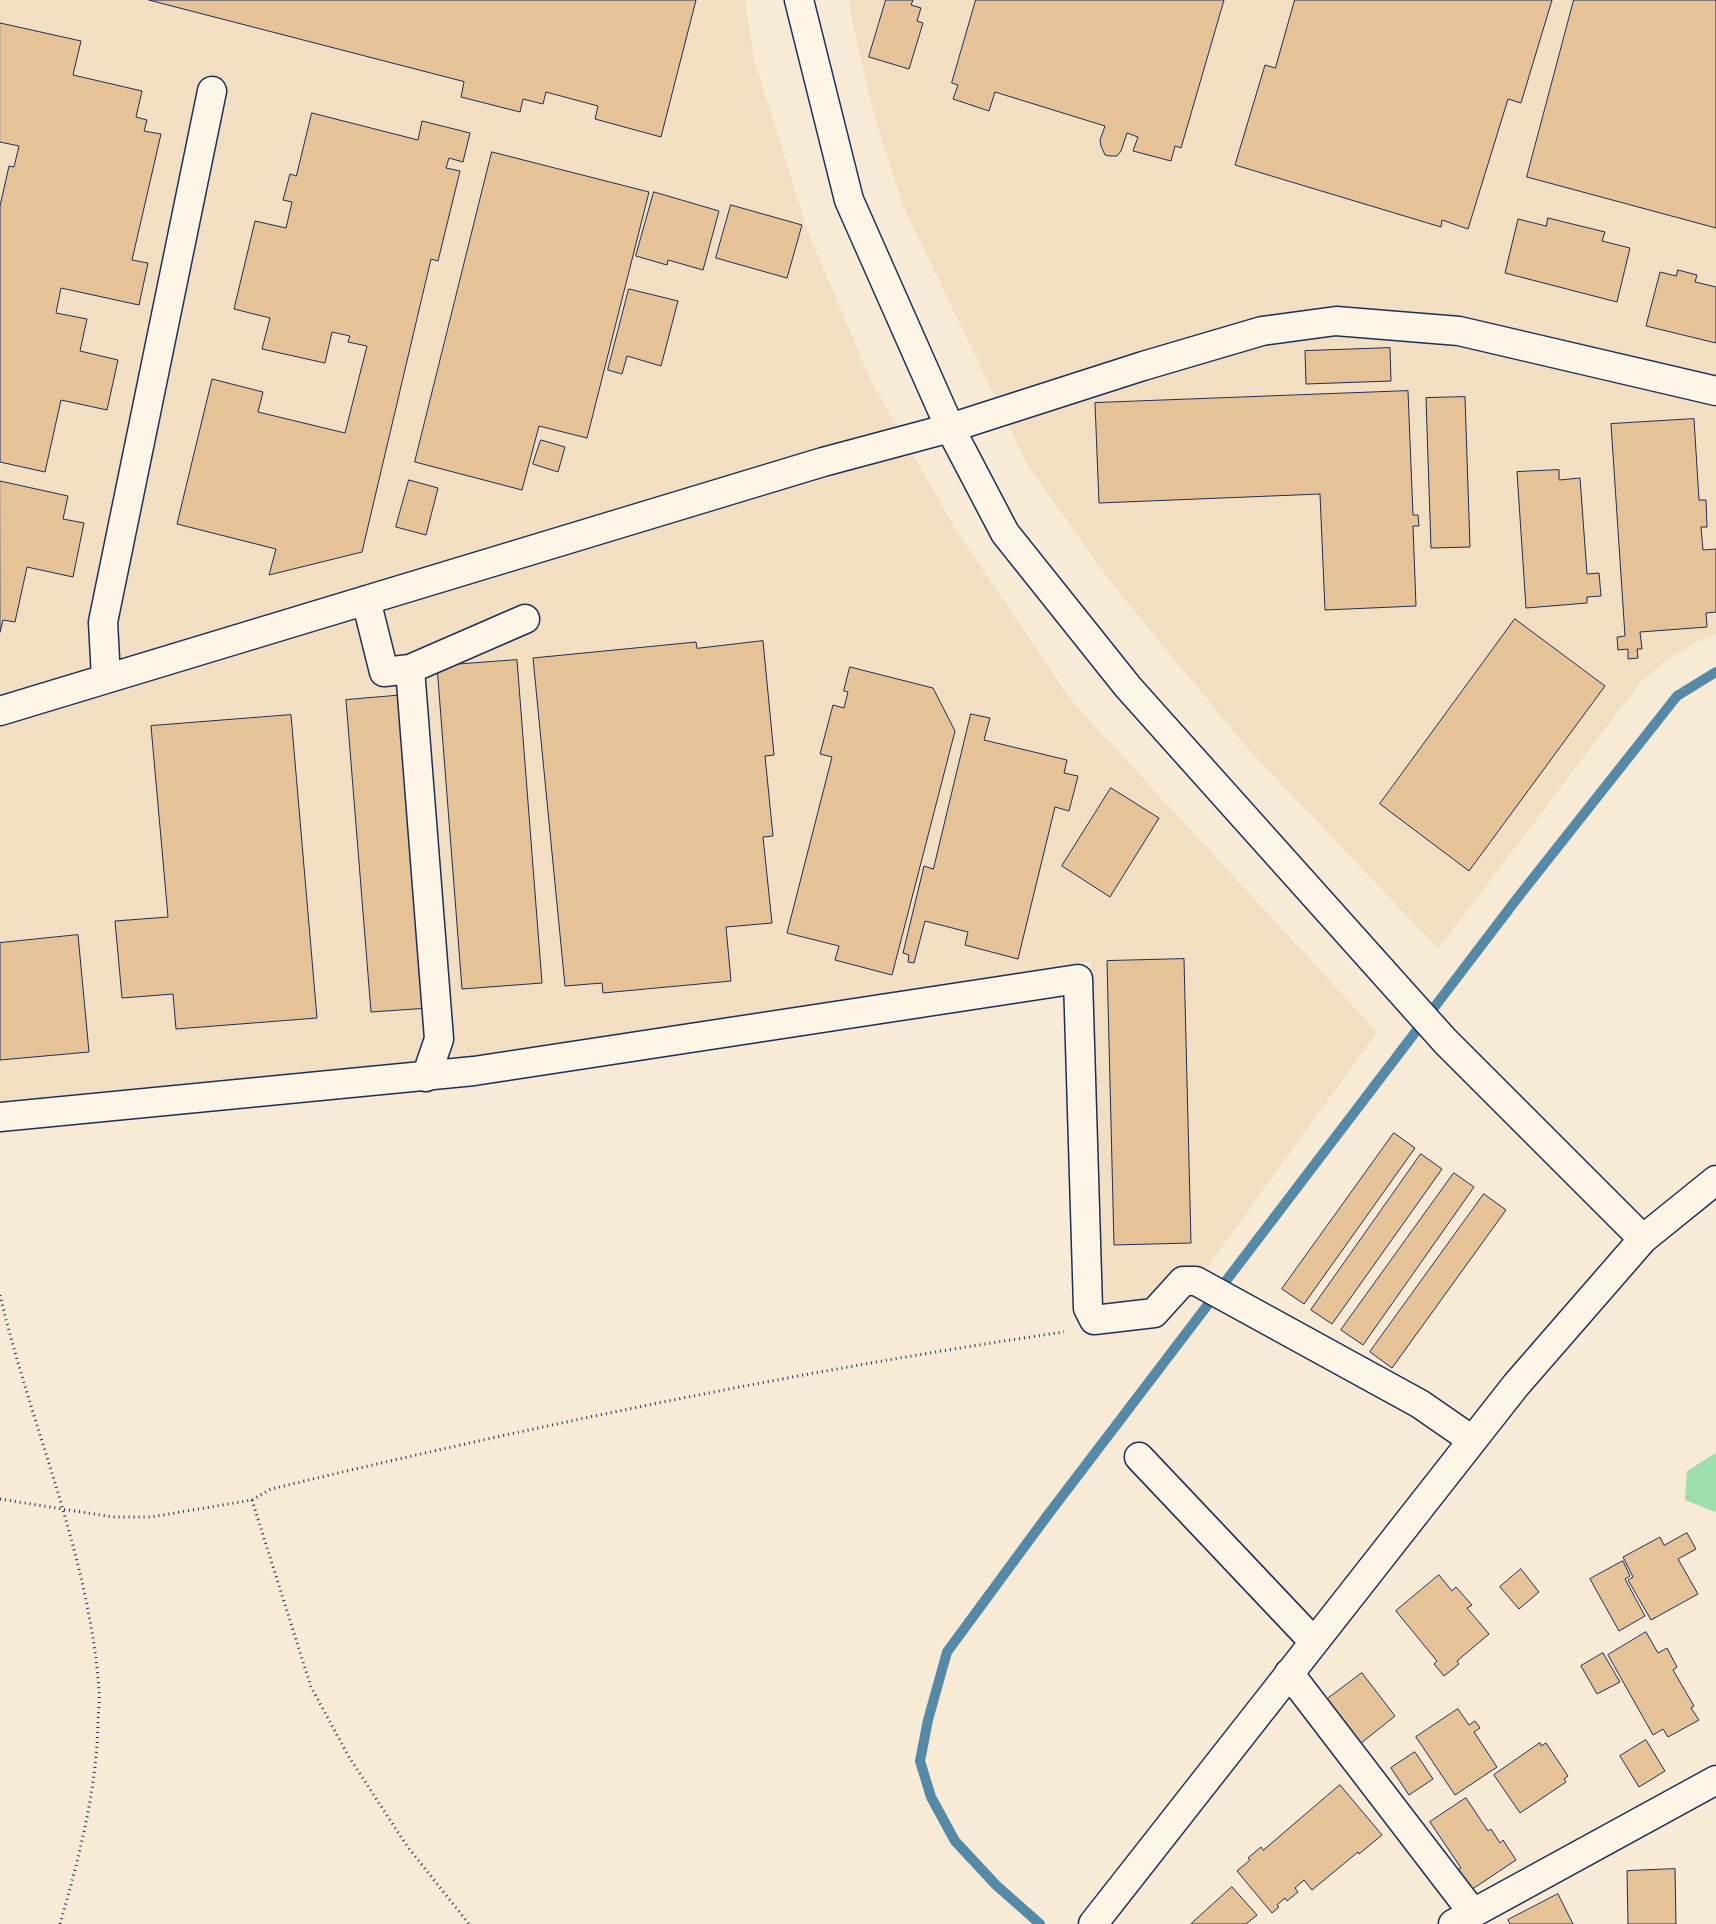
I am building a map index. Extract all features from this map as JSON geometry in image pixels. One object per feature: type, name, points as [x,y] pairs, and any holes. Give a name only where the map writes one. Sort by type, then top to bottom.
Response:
[{"type":"street","points":[[799,0],[849,200],[950,428],[1005,533],[1128,688],[1445,1041],[1642,1239]]},
{"type":"street","points":[[106,678],[103,622],[212,91]]},
{"type":"street","points":[[0,711],[823,462],[950,428],[1262,330],[1336,322],[1459,331],[1716,391]]},
{"type":"street","points":[[366,600],[384,672],[410,669],[525,618]]},
{"type":"street","points":[[410,669],[439,1039],[426,1077]]},
{"type":"street","points":[[0,1116],[474,1071],[1078,979],[1088,1308],[1094,1320],[1154,1313],[1183,1281],[1196,1281],[1420,1404],[1472,1440]]},
{"type":"street","points":[[1100,1921],[1289,1673],[1516,1384],[1642,1239],[1716,1180]]},
{"type":"street","points":[[1139,1457],[1314,1642]]},
{"type":"street","points":[[1289,1673],[1467,1919],[1716,1780]]},
{"type":"path","points":[[0,1295],[88,1606],[99,1691],[97,1751],[91,1802],[76,1870],[60,1924]]},
{"type":"path","points":[[0,1499],[113,1517],[151,1517],[252,1500],[271,1489],[549,1425],[750,1384],[974,1345],[1081,1329],[1094,1320]]},
{"type":"path","points":[[252,1500],[311,1687],[349,1757],[402,1838],[469,1924]]},
{"type":"shaded area","points":[[0,0],[745,0],[754,59],[809,235],[871,381],[956,530],[1070,699],[1377,1032],[1204,1272],[1148,1305],[1109,1312],[1100,1296],[1091,961],[627,1038],[396,1071],[0,1102]]},
{"type":"shaded area","points":[[849,0],[1716,0],[1716,634],[1697,642],[1668,659],[1640,683],[1438,949],[1250,751],[1116,589],[1028,466],[902,203],[873,111]]},
{"type":"green space","points":[[1716,1453],[1715,1512],[1685,1500],[1687,1471]]},
{"type":"building","points":[[149,0],[696,0],[661,137],[595,119],[598,106],[546,92],[543,104],[523,99],[520,112],[461,97],[464,82]]},
{"type":"building","points":[[886,0],[913,0],[911,5],[921,8],[917,21],[923,23],[909,69],[869,57]]},
{"type":"building","points":[[976,0],[1224,0],[1181,148],[1175,146],[1171,161],[1133,151],[1138,137],[1127,133],[1121,151],[1117,156],[1105,155],[1100,140],[1105,126],[995,92],[989,111],[953,99],[958,85],[952,83]]},
{"type":"building","points":[[1295,0],[1552,0],[1521,103],[1508,99],[1468,229],[1442,220],[1441,227],[1235,165],[1265,65],[1275,68]]},
{"type":"building","points":[[1574,0],[1716,0],[1716,228],[1527,177]]},
{"type":"building","points":[[0,23],[81,41],[73,75],[142,91],[136,117],[147,120],[144,131],[161,134],[132,260],[148,263],[139,305],[61,288],[56,313],[87,319],[80,351],[118,360],[107,410],[61,400],[45,472],[0,462],[0,206],[9,166],[14,167],[19,146],[0,142]]},
{"type":"building","points":[[312,113],[418,140],[422,121],[470,133],[463,162],[449,158],[446,168],[460,171],[438,261],[431,259],[362,552],[269,575],[276,549],[177,524],[212,379],[263,392],[258,412],[345,433],[367,346],[348,342],[350,336],[332,332],[325,363],[262,349],[270,318],[234,309],[255,221],[286,228],[292,202],[283,200],[290,174],[296,176]]},
{"type":"building","points":[[492,152],[649,192],[587,438],[539,426],[522,490],[415,462]]},
{"type":"building","points":[[654,192],[719,211],[703,270],[668,260],[667,265],[636,256]]},
{"type":"building","points":[[731,205],[802,225],[787,278],[716,258]]},
{"type":"building","points":[[1548,218],[1605,232],[1602,241],[1630,248],[1617,302],[1505,273],[1518,219],[1546,226]]},
{"type":"building","points":[[1678,270],[1697,275],[1695,282],[1716,287],[1716,343],[1646,326],[1660,272],[1676,276]]},
{"type":"building","points":[[629,289],[678,301],[661,366],[627,356],[622,374],[608,370]]},
{"type":"building","points":[[1390,348],[1391,381],[1306,384],[1305,351]]},
{"type":"building","points":[[1408,391],[1413,515],[1418,515],[1419,526],[1413,526],[1416,606],[1325,610],[1320,494],[1099,503],[1095,403]]},
{"type":"building","points":[[1465,397],[1470,547],[1431,548],[1426,398]]},
{"type":"building","points":[[1694,419],[1699,500],[1706,500],[1707,527],[1701,527],[1703,550],[1716,549],[1716,612],[1706,613],[1707,627],[1640,632],[1642,649],[1637,649],[1638,658],[1628,659],[1628,649],[1618,650],[1617,637],[1625,636],[1611,424]]},
{"type":"building","points":[[541,440],[565,447],[558,472],[533,464]]},
{"type":"building","points":[[1559,470],[1559,480],[1580,478],[1587,574],[1599,573],[1601,596],[1587,597],[1587,603],[1526,608],[1517,472]]},
{"type":"building","points":[[409,480],[438,488],[426,535],[396,527]]},
{"type":"building","points":[[0,481],[68,496],[63,519],[84,523],[73,577],[27,567],[15,622],[3,620],[0,632]]},
{"type":"building","points":[[1515,619],[1605,686],[1469,871],[1380,804]]},
{"type":"building","points":[[763,641],[774,755],[765,756],[773,836],[763,837],[772,923],[726,927],[731,981],[603,993],[602,983],[565,986],[533,658],[696,642],[697,648]]},
{"type":"building","points":[[517,660],[542,983],[462,989],[437,666]]},
{"type":"building","points":[[850,667],[933,688],[955,731],[892,975],[835,960],[839,946],[787,933],[832,757],[820,754],[833,705],[844,708],[848,692],[844,691]]},
{"type":"building","points":[[405,695],[429,1008],[371,1012],[346,700]]},
{"type":"building","points":[[971,714],[990,718],[984,740],[1067,760],[1064,773],[1078,776],[1069,811],[1055,807],[1018,959],[965,945],[968,932],[925,921],[914,963],[908,962],[909,955],[903,953],[924,866],[933,869]]},
{"type":"building","points":[[291,715],[317,1018],[176,1029],[173,994],[122,998],[115,921],[168,917],[151,726]]},
{"type":"building","points":[[1111,788],[1159,818],[1110,897],[1062,866]]},
{"type":"building","points":[[78,935],[89,1052],[0,1060],[0,943]]},
{"type":"building","points":[[1184,959],[1191,1243],[1114,1245],[1107,961]]},
{"type":"building","points":[[1394,1133],[1415,1148],[1304,1304],[1282,1289]]},
{"type":"building","points":[[1421,1154],[1442,1169],[1332,1324],[1311,1310]]},
{"type":"building","points":[[1454,1173],[1474,1187],[1363,1345],[1341,1330]]},
{"type":"building","points":[[1484,1194],[1506,1210],[1392,1368],[1370,1352]]},
{"type":"building","points":[[1687,1533],[1696,1549],[1678,1559],[1698,1594],[1651,1620],[1628,1580],[1633,1577],[1623,1557],[1660,1537],[1664,1545]]},
{"type":"building","points":[[1623,1561],[1630,1576],[1625,1579],[1645,1616],[1619,1631],[1590,1579]]},
{"type":"building","points":[[1521,1569],[1539,1592],[1519,1609],[1500,1587]]},
{"type":"building","points":[[1439,1575],[1452,1591],[1456,1587],[1472,1605],[1467,1608],[1489,1634],[1457,1661],[1459,1664],[1444,1676],[1434,1664],[1437,1661],[1396,1611]]},
{"type":"building","points":[[1646,1632],[1658,1653],[1667,1648],[1677,1667],[1673,1670],[1694,1706],[1691,1708],[1699,1720],[1668,1737],[1663,1729],[1653,1735],[1608,1655]]},
{"type":"building","points":[[1603,1653],[1620,1682],[1597,1694],[1581,1666]]},
{"type":"building","points":[[1362,1673],[1395,1716],[1360,1744],[1326,1700]]},
{"type":"building","points":[[1458,1709],[1469,1725],[1475,1721],[1480,1728],[1474,1732],[1497,1767],[1455,1795],[1416,1737]]},
{"type":"building","points":[[1646,1740],[1665,1771],[1639,1787],[1620,1756]]},
{"type":"building","points":[[1540,1743],[1541,1746],[1546,1743],[1568,1776],[1564,1779],[1566,1782],[1520,1813],[1494,1775]]},
{"type":"building","points":[[1415,1752],[1433,1779],[1409,1795],[1391,1768]]},
{"type":"building","points":[[1340,1785],[1382,1835],[1312,1890],[1304,1880],[1295,1888],[1298,1892],[1287,1901],[1285,1898],[1272,1913],[1237,1871],[1261,1847],[1263,1850]]},
{"type":"building","points":[[1466,1798],[1488,1831],[1491,1829],[1500,1843],[1503,1840],[1516,1860],[1471,1890],[1457,1870],[1461,1868],[1430,1822]]},
{"type":"building","points":[[1675,1869],[1676,1924],[1628,1924],[1627,1871]]},
{"type":"building","points":[[1232,1887],[1257,1915],[1246,1924],[1191,1924]]},
{"type":"building","points":[[1558,1894],[1573,1924],[1510,1924],[1508,1920]]},
{"type":"waterway","points":[[1040,1924],[996,1885],[955,1841],[931,1797],[920,1761],[928,1720],[947,1652],[1047,1516],[1519,896],[1677,696],[1716,672]]}]
